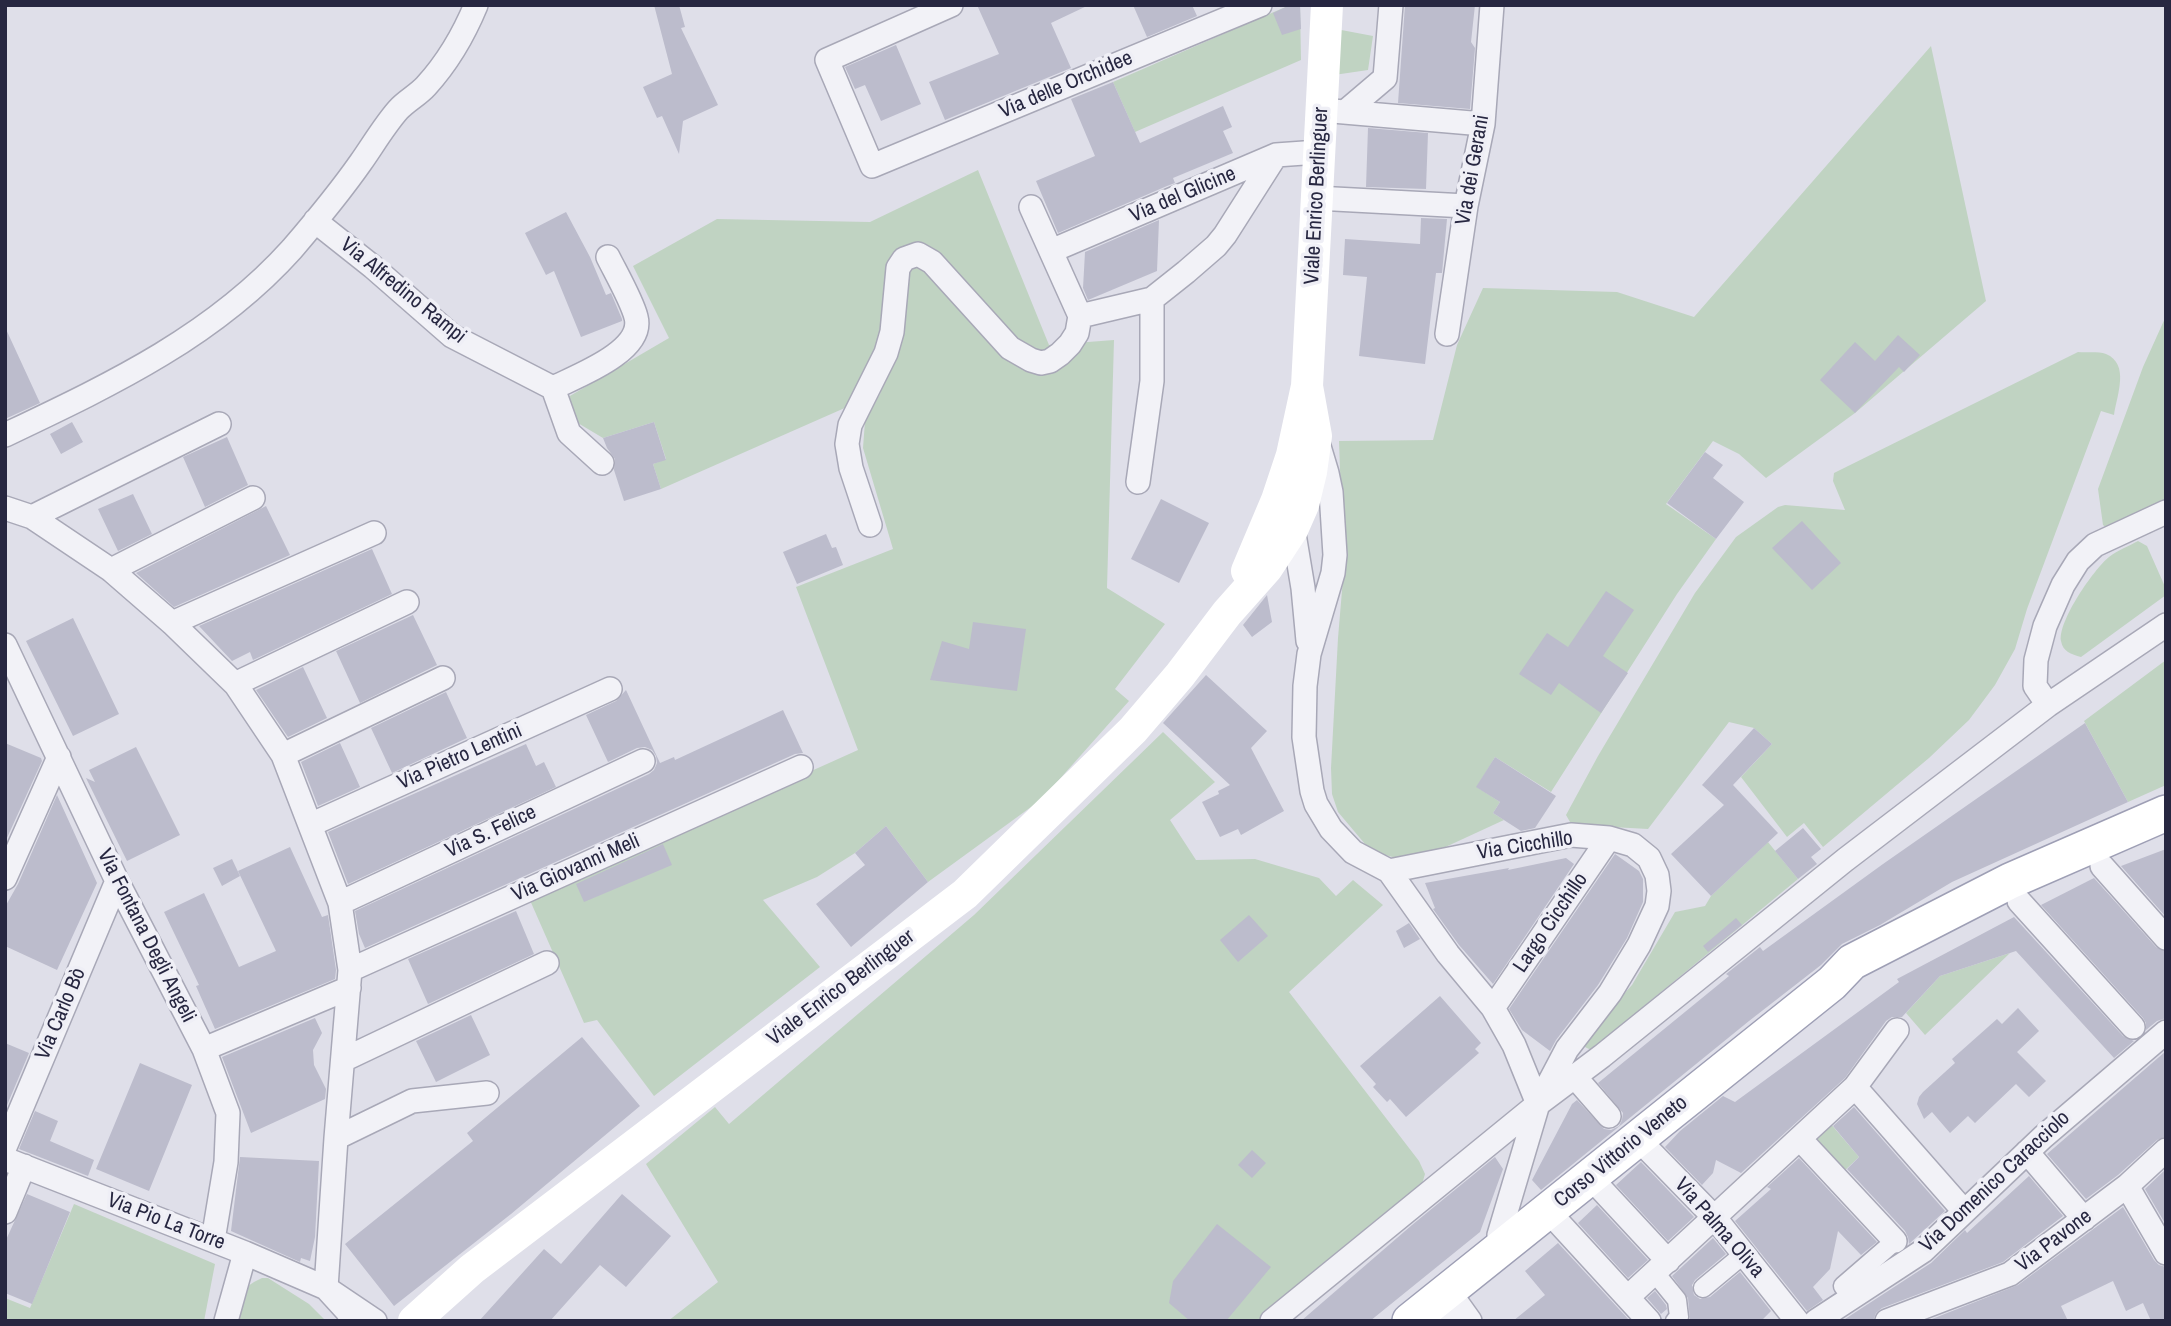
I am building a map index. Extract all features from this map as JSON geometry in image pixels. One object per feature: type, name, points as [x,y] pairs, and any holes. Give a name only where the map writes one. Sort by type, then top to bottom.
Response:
[{"type":"main road","name":"Viale Enrico Berlinguer","points":[[1304,446],[1318,152],[1333,111],[1327,5]]},
{"type":"main road","points":[[1227,613],[1267,568],[1292,530],[1309,483],[1304,446]]},
{"type":"main road","points":[[1227,613],[1304,446]]},
{"type":"main road","name":"Viale Enrico Berlinguer","points":[[414,1321],[472,1269],[965,894],[1133,730],[1180,675],[1227,613]]},
{"type":"main road","name":"Corso Vittorio Veneto","points":[[1410,1321],[1449,1304],[1506,1244],[1832,983],[1852,962],[1986,894],[2166,813]]},
{"type":"main road","name":"Corso Vittorio Veneto","points":[[1832,983],[1862,978],[2019,901],[2166,840]]},
{"type":"street","points":[[5,435],[96,392],[171,350],[268,274],[315,221],[399,109],[425,87],[466,28],[476,5]]},
{"type":"street","name":"Via delle Orchidee","points":[[951,5],[827,60],[872,166],[1260,5]]},
{"type":"street","points":[[1333,111],[1385,78],[1391,5]]},
{"type":"street","name":"Via dei Gerani","points":[[1447,334],[1466,206],[1483,124],[1492,5]]},
{"type":"street","points":[[1333,111],[1483,124]]},
{"type":"street","name":"Via del Glicine","points":[[1051,251],[1276,155],[1318,152]]},
{"type":"street","points":[[1080,316],[1152,299],[1216,246],[1276,155]]},
{"type":"street","points":[[1316,198],[1466,206]]},
{"type":"street","points":[[870,525],[851,468],[847,444],[850,425],[886,354],[892,332],[898,268],[904,259],[918,254],[932,262],[1010,348],[1031,360],[1041,363],[1050,361],[1070,344],[1077,333],[1080,316],[1031,207]]},
{"type":"street","name":"Via Alfredino Rampi","points":[[315,221],[452,336],[553,388]]},
{"type":"street","points":[[602,463],[569,433],[553,388],[620,353],[629,345],[636,331],[637,319],[608,257]]},
{"type":"street","points":[[1138,482],[1152,381],[1152,299]]},
{"type":"street","points":[[32,517],[219,424]]},
{"type":"street","points":[[1304,446],[1327,472],[1335,555],[1305,685],[1304,737],[1316,804],[1341,841],[1353,852],[1389,872],[1448,954],[1493,1008],[1514,1045],[1538,1104]]},
{"type":"street","points":[[111,570],[253,498]]},
{"type":"street","points":[[5,508],[32,517],[111,570],[172,623],[235,684],[283,755],[340,903],[350,979],[335,1138],[326,1288],[353,1321]]},
{"type":"street","points":[[2048,705],[2035,686],[2036,660],[2045,626],[2063,585],[2078,561],[2095,545],[2166,512]]},
{"type":"street","points":[[1260,544],[1292,530],[1314,535],[1326,543],[1335,555]]},
{"type":"street","points":[[1292,530],[1303,588],[1310,654]]},
{"type":"street","points":[[172,623],[374,533]]},
{"type":"street","points":[[235,684],[407,602]]},
{"type":"street","points":[[1272,1321],[1538,1104],[1845,860],[2048,705],[2166,625]]},
{"type":"street","name":"Via Fontana Degli Angeli","points":[[5,645],[117,881],[204,1049],[228,1113],[226,1163],[213,1240]]},
{"type":"street","points":[[283,755],[443,678]]},
{"type":"street","name":"Via Pietro Lentini","points":[[310,825],[610,689]]},
{"type":"street","points":[[5,878],[59,757]]},
{"type":"street","name":"Via S. Felice","points":[[340,903],[643,761]]},
{"type":"street","name":"Via Giovanni Meli","points":[[204,1049],[801,767]]},
{"type":"street","name":"Via Cicchillo","points":[[1389,872],[1572,835],[1609,838],[1633,845],[1649,858],[1657,875],[1657,906],[1639,945],[1624,972],[1567,1049],[1538,1104],[1499,1236],[1506,1244]]},
{"type":"street","name":"Largo Cicchillo","points":[[1493,1008],[1609,838]]},
{"type":"street","points":[[2102,866],[2166,938]]},
{"type":"street","name":"Via Carlo Bò","points":[[5,1147],[117,881]]},
{"type":"street","points":[[2019,901],[2133,1027]]},
{"type":"street","points":[[342,1060],[547,963]]},
{"type":"street","points":[[1628,1297],[1855,1087],[1898,1030]]},
{"type":"street","name":"Via Domenico Caracciolo","points":[[1816,1321],[1923,1251],[2027,1152],[2166,1032]]},
{"type":"street","points":[[1575,1077],[1609,1116]]},
{"type":"street","points":[[1855,1087],[1964,1211]]},
{"type":"street","points":[[335,1138],[412,1101],[487,1093]]},
{"type":"street","name":"Via Palma Oliva","points":[[1638,1139],[1716,1218],[1797,1321]]},
{"type":"street","points":[[1800,1139],[1895,1241],[1843,1286],[1851,1297]]},
{"type":"street","name":"Via Pavone","points":[[1887,1321],[2010,1274],[2127,1186],[2166,1150]]},
{"type":"street","points":[[2027,1152],[2084,1219]]},
{"type":"street","points":[[5,1212],[15,1163]]},
{"type":"street","name":"Via Pio La Torre","points":[[15,1163],[213,1240],[326,1288],[376,1321]]},
{"type":"street","points":[[1590,1177],[1662,1267],[1677,1300],[1679,1317],[1675,1321]]},
{"type":"street","points":[[2127,1186],[2166,1254]]},
{"type":"street","points":[[1548,1211],[1649,1321]]},
{"type":"street","points":[[226,1321],[245,1253]]},
{"type":"street","points":[[1703,1288],[1744,1254]]},
{"type":"street","points":[[1449,1304],[1470,1321]]},
{"type":"green space","points":[[1290,5],[1300,5],[1301,60],[1135,132],[1113,82]]},
{"type":"green space","points":[[1336,29],[1373,36],[1368,70],[1334,75]]},
{"type":"green space","points":[[1931,46],[1986,301],[1855,413],[1766,478],[1739,454],[1713,441],[1666,504],[1716,539],[1677,594],[1551,792],[1495,757],[1477,787],[1500,802],[1493,813],[1504,820],[1439,850],[1396,858],[1378,853],[1365,844],[1338,812],[1332,794],[1338,638],[1346,543],[1339,441],[1433,440],[1457,345],[1483,288],[1617,292],[1694,317]]},
{"type":"green space","points":[[978,170],[1049,345],[1114,340],[1107,588],[1165,624],[1115,689],[1129,701],[1042,799],[928,882],[886,826],[855,853],[817,877],[763,900],[820,967],[654,1096],[597,1020],[584,1023],[529,898],[858,750],[796,587],[893,549],[863,448],[865,421],[881,392],[661,489],[653,464],[666,459],[654,422],[603,438],[551,407],[669,338],[633,266],[717,219],[870,222]]},
{"type":"green space","points":[[2166,316],[2166,501],[2109,530],[2103,525],[2098,489],[2143,367]]},
{"type":"green space","points":[[2078,352],[2106,354],[2118,365],[2120,381],[2114,415],[2101,411],[2027,609],[2015,649],[1995,685],[1969,720],[1929,758],[1823,847],[1804,823],[1787,837],[1741,777],[1772,744],[1754,728],[1729,722],[1648,829],[1576,825],[1570,822],[1566,815],[1598,756],[1695,593],[1736,537],[1778,507],[1785,505],[1845,510],[1833,481],[1834,473]]},
{"type":"green space","points":[[2138,541],[2147,546],[2166,589],[2166,595],[2081,657],[2068,652],[2062,645],[2062,632],[2078,596],[2109,557]]},
{"type":"green space","points":[[2166,660],[2166,785],[2128,802],[2084,721]]},
{"type":"green space","points":[[1163,732],[1215,782],[1170,820],[1196,860],[1255,859],[1319,878],[1336,896],[1353,880],[1383,905],[1289,992],[1419,1161],[1425,1174],[1420,1191],[1272,1321],[668,1321],[718,1282],[646,1164],[715,1107],[729,1124],[974,915]]},
{"type":"green space","points":[[1768,842],[1798,879],[1591,1050],[1585,1047],[1582,1040],[1632,985],[1675,912],[1705,906],[1711,896]]},
{"type":"green space","points":[[2010,953],[1925,1035],[1906,1013],[1940,976]]},
{"type":"green space","points":[[1830,1123],[1859,1157],[1840,1175],[1814,1147],[1815,1135]]},
{"type":"green space","points":[[74,1204],[215,1264],[204,1321],[5,1321],[5,1298],[30,1308]]},
{"type":"green space","points":[[262,1278],[268,1278],[309,1304],[326,1321],[232,1321],[245,1290]]},
{"type":"building","points":[[654,5],[679,5],[685,27],[681,28],[718,105],[683,121],[679,154],[662,116],[657,118],[643,87],[672,74]]},
{"type":"building","points":[[977,5],[1089,5],[1051,23],[1071,68],[945,120],[929,82],[999,54]]},
{"type":"building","points":[[1133,5],[1192,5],[1197,16],[1147,37]]},
{"type":"building","points":[[1290,5],[1300,5],[1301,29],[1282,35],[1273,13]]},
{"type":"building","points":[[1405,5],[1475,5],[1471,42],[1475,48],[1470,109],[1398,103]]},
{"type":"building","points":[[896,45],[921,104],[881,121],[865,85],[855,89],[845,67]]},
{"type":"building","points":[[1113,82],[1140,143],[1223,106],[1232,127],[1223,131],[1233,153],[1173,178],[1175,183],[1058,233],[1036,181],[1095,156],[1071,99]]},
{"type":"building","points":[[1368,128],[1428,133],[1426,189],[1366,187]]},
{"type":"building","points":[[566,212],[606,295],[611,293],[622,319],[581,337],[554,271],[546,275],[525,233]]},
{"type":"building","points":[[1421,218],[1447,219],[1442,273],[1436,273],[1425,364],[1359,356],[1367,277],[1343,275],[1345,239],[1420,244]]},
{"type":"building","points":[[1159,220],[1157,271],[1088,300],[1083,288],[1085,252]]},
{"type":"building","points":[[5,327],[40,403],[5,419]]},
{"type":"building","points":[[1898,335],[1920,355],[1904,372],[1899,367],[1855,413],[1820,380],[1855,342],[1875,361]]},
{"type":"building","points":[[72,422],[83,442],[61,454],[50,434]]},
{"type":"building","points":[[654,422],[666,460],[653,464],[661,489],[624,501],[614,470],[615,459],[603,438]]},
{"type":"building","points":[[227,437],[248,485],[205,507],[183,457]]},
{"type":"building","points":[[1705,452],[1723,465],[1713,478],[1744,502],[1716,539],[1667,503]]},
{"type":"building","points":[[133,494],[152,534],[118,551],[98,509]]},
{"type":"building","points":[[1161,499],[1209,523],[1179,583],[1131,559]]},
{"type":"building","points":[[266,506],[290,555],[174,607],[136,573]]},
{"type":"building","points":[[1802,521],[1841,563],[1812,590],[1772,548]]},
{"type":"building","points":[[826,534],[832,548],[836,547],[843,565],[797,584],[783,552]]},
{"type":"building","points":[[372,549],[392,594],[253,660],[250,652],[232,661],[199,626]]},
{"type":"building","points":[[1606,591],[1634,610],[1603,656],[1628,673],[1601,713],[1559,683],[1551,695],[1519,674],[1547,633],[1568,647]]},
{"type":"building","points":[[1267,595],[1272,622],[1252,637],[1243,625]]},
{"type":"building","points":[[413,615],[437,665],[360,703],[336,651]]},
{"type":"building","points":[[73,618],[119,714],[73,736],[26,641]]},
{"type":"building","points":[[973,622],[1026,629],[1017,691],[930,680],[942,641],[969,649]]},
{"type":"building","points":[[303,667],[327,718],[288,737],[256,690]]},
{"type":"building","points":[[1206,675],[1267,731],[1251,748],[1284,811],[1241,835],[1238,829],[1220,837],[1202,802],[1230,785],[1163,723]]},
{"type":"building","points":[[626,690],[660,763],[674,757],[675,760],[783,710],[803,753],[795,754],[365,948],[359,934],[355,911],[654,770],[656,756],[652,750],[645,747],[608,762],[586,715],[616,701]]},
{"type":"building","points":[[446,692],[467,738],[392,773],[371,728]]},
{"type":"building","points":[[2085,723],[2128,802],[1952,882],[1880,925],[1842,944],[1821,965],[1541,1190],[1532,1180],[1572,1104],[1577,1100],[1604,1129],[1611,1130],[1619,1126],[1623,1113],[1598,1083],[1729,976],[1726,974],[1760,947],[1763,951]]},
{"type":"building","points":[[1754,728],[1772,744],[1733,785],[1778,833],[1711,896],[1671,854],[1724,805],[1702,785]]},
{"type":"building","points":[[5,743],[41,758],[42,761],[6,840]]},
{"type":"building","points":[[340,743],[360,787],[318,806],[301,762]]},
{"type":"building","points":[[526,744],[536,766],[544,762],[556,787],[348,884],[328,832]]},
{"type":"building","points":[[136,747],[180,835],[127,861],[86,778],[95,782],[89,770]]},
{"type":"building","points":[[1495,757],[1556,796],[1535,828],[1521,831],[1493,813],[1500,802],[1476,787]]},
{"type":"building","points":[[57,795],[97,883],[57,970],[5,946],[5,907],[18,884]]},
{"type":"building","points":[[886,826],[928,882],[851,947],[816,904],[865,865],[855,853]]},
{"type":"building","points":[[1803,828],[1821,849],[1811,857],[1817,864],[1798,879],[1775,851]]},
{"type":"building","points":[[663,844],[672,865],[584,902],[576,884]]},
{"type":"building","points":[[290,847],[322,917],[328,915],[335,979],[215,1029],[196,986],[199,985],[164,912],[204,893],[239,967],[276,951],[238,871]]},
{"type":"building","points":[[2166,849],[2166,917],[2121,866]]},
{"type":"building","points":[[1615,854],[1639,871],[1643,879],[1643,902],[1627,938],[1598,985],[1550,1051],[1522,1030],[1509,1009]]},
{"type":"building","points":[[1566,858],[1574,864],[1493,984],[1459,945],[1433,909],[1435,908],[1425,883]]},
{"type":"building","points":[[232,859],[240,876],[222,886],[213,868]]},
{"type":"building","points":[[2094,878],[2156,947],[2166,952],[2166,1018],[2146,1030],[2143,1018],[2041,905]]},
{"type":"building","points":[[516,911],[534,954],[428,1004],[408,959]]},
{"type":"building","points":[[1249,915],[1268,936],[1238,962],[1220,940]]},
{"type":"building","points":[[2014,917],[2123,1036],[2134,1041],[2114,1058],[2016,951],[1940,976],[1902,1017],[1892,1017],[1886,1021],[1845,1078],[1741,1173],[1716,1160],[1713,1173],[1702,1185],[1665,1147],[1680,1131],[1723,1096],[1735,1102],[1899,982],[1897,979]]},
{"type":"building","points":[[1736,918],[1742,925],[1708,952],[1703,946]]},
{"type":"building","points":[[1409,923],[1420,939],[1404,948],[1396,931]]},
{"type":"building","points":[[1440,996],[1481,1043],[1475,1049],[1479,1053],[1406,1117],[1390,1099],[1387,1102],[1373,1087],[1376,1084],[1360,1066]]},
{"type":"building","points":[[2018,1008],[2039,1031],[2017,1052],[2046,1081],[2029,1097],[2016,1084],[1975,1123],[1968,1116],[1950,1133],[1932,1112],[1924,1119],[1917,1104],[1923,1092],[1955,1063],[1952,1059],[1997,1019],[2002,1024]]},
{"type":"building","points":[[471,1015],[490,1055],[436,1082],[416,1041]]},
{"type":"building","points":[[315,1018],[322,1033],[313,1050],[314,1065],[326,1089],[325,1099],[251,1133],[222,1057]]},
{"type":"building","points":[[582,1037],[640,1106],[511,1214],[394,1306],[345,1244],[473,1141],[467,1133]]},
{"type":"building","points":[[5,1043],[29,1053],[5,1110]]},
{"type":"building","points":[[2166,1051],[2166,1136],[2157,1140],[2086,1199],[2047,1154]]},
{"type":"building","points":[[140,1063],[192,1085],[149,1191],[96,1169]]},
{"type":"building","points":[[1854,1107],[1945,1211],[1909,1244],[1905,1231],[1847,1169],[1859,1157],[1833,1126]]},
{"type":"building","points":[[35,1111],[58,1121],[50,1141],[94,1160],[88,1176],[19,1149]]},
{"type":"building","points":[[1252,1150],[1266,1163],[1252,1178],[1238,1165]]},
{"type":"building","points":[[240,1157],[319,1161],[315,1237],[310,1261],[301,1258],[300,1262],[231,1231]]},
{"type":"building","points":[[1495,1157],[1503,1169],[1480,1232],[1370,1321],[1301,1321],[1412,1225]]},
{"type":"building","points":[[1799,1158],[1877,1242],[1861,1255],[1838,1231],[1830,1269],[1813,1287],[1823,1300],[1807,1311],[1735,1221],[1771,1189],[1767,1187]]},
{"type":"building","points":[[1641,1162],[1694,1217],[1668,1241],[1616,1185]]},
{"type":"building","points":[[2166,1169],[2166,1225],[2145,1189]]},
{"type":"building","points":[[2029,1176],[2063,1216],[2003,1262],[1882,1308],[1873,1321],[1842,1321],[1931,1263],[1965,1230],[1967,1233]]},
{"type":"building","points":[[27,1194],[70,1212],[32,1304],[5,1293],[5,1242]]},
{"type":"building","points":[[622,1194],[671,1236],[626,1287],[600,1265],[550,1321],[479,1321],[544,1249],[561,1264]]},
{"type":"building","points":[[1597,1205],[1648,1260],[1628,1278],[1578,1223]]},
{"type":"building","points":[[2123,1207],[2154,1260],[2166,1267],[2166,1321],[2151,1321],[2143,1303],[2126,1311],[2113,1281],[2061,1306],[2068,1321],[1927,1321],[2018,1285]]},
{"type":"building","points":[[1217,1224],[1271,1267],[1226,1321],[1190,1321],[1169,1303],[1173,1281]]},
{"type":"building","points":[[1713,1238],[1726,1254],[1695,1280],[1692,1285],[1694,1295],[1700,1299],[1710,1297],[1740,1272],[1771,1311],[1761,1321],[1690,1321],[1688,1298],[1672,1276]]},
{"type":"building","points":[[1558,1243],[1630,1321],[1513,1321],[1545,1295],[1525,1271]]},
{"type":"building","points":[[1655,1291],[1666,1305],[1667,1309],[1661,1314],[1647,1298]]}]
